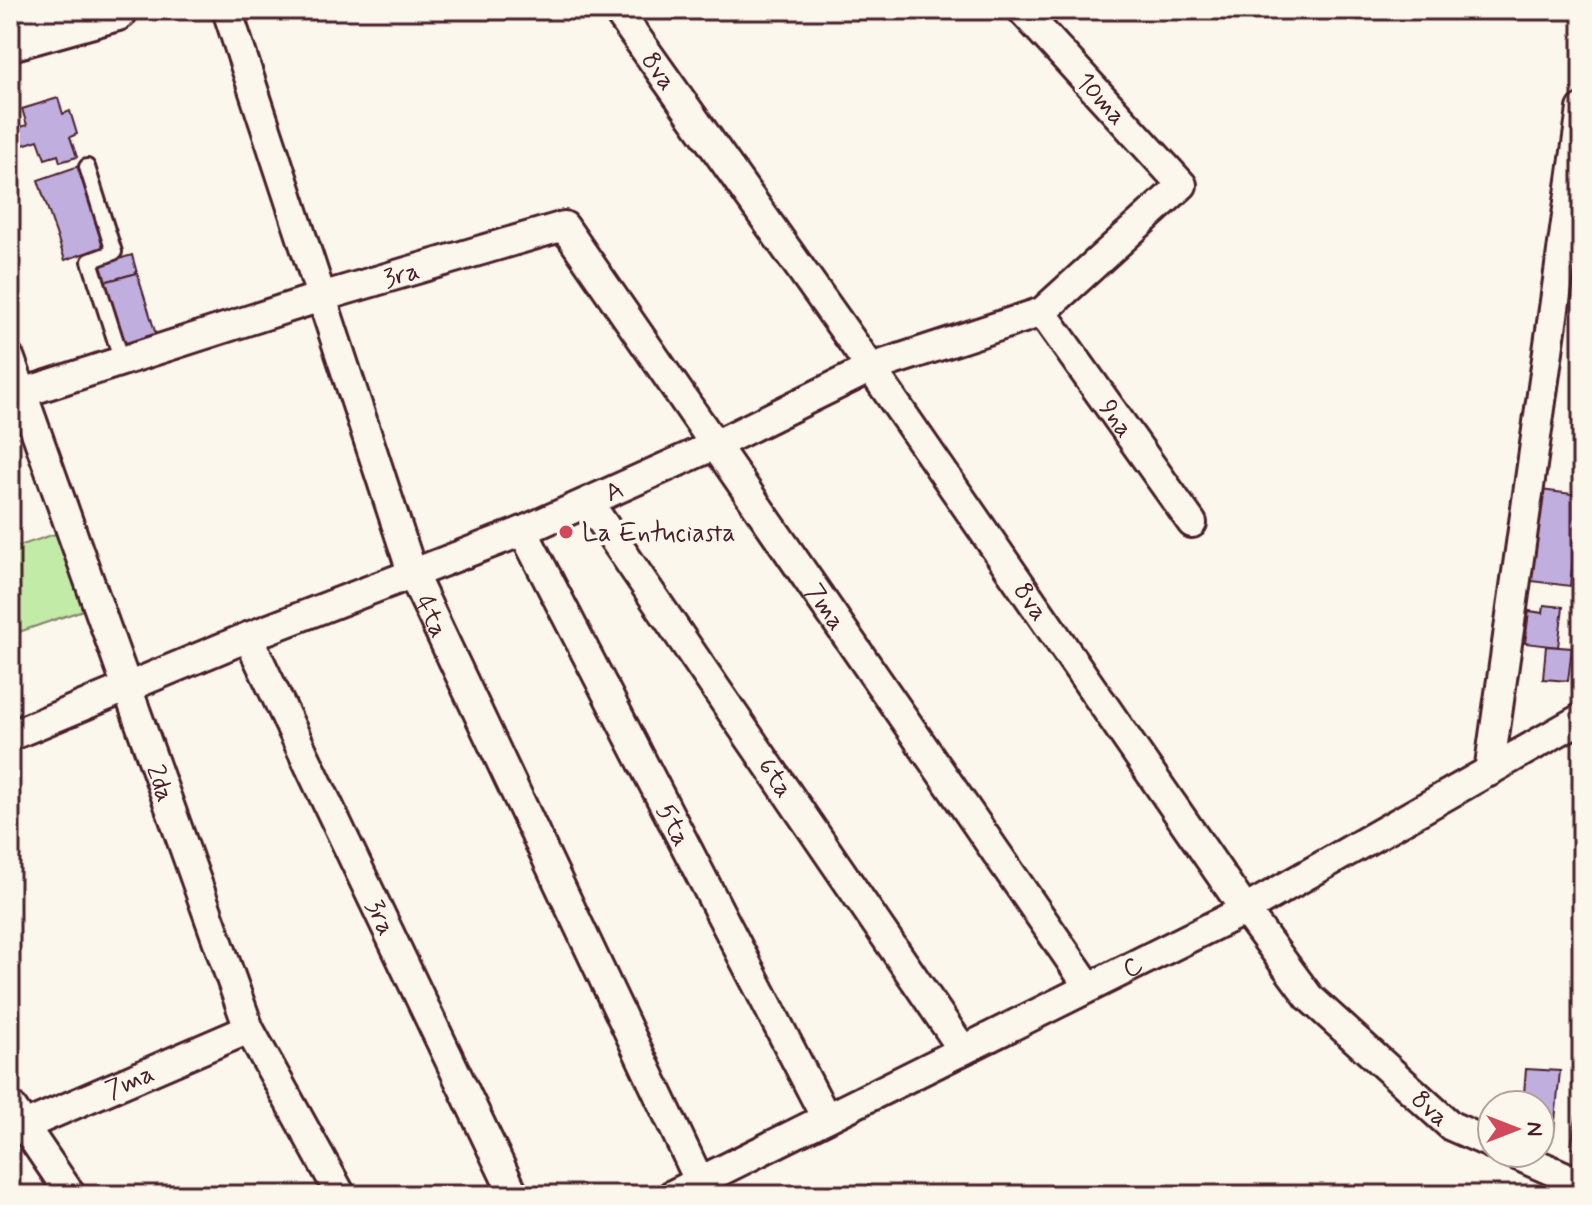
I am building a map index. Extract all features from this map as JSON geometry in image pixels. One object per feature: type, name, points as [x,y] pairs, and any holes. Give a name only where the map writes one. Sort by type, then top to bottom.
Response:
[{"type":"main road","points":[[10,40],[117,10]]},
{"type":"street","name":"4ta","points":[[227,10],[413,575],[702,1188]]},
{"type":"street","name":"8va","points":[[617,10],[871,368],[1245,910],[1309,997],[1451,1126],[1476,1137]]},
{"type":"street","name":"10ma","points":[[1022,10],[1182,185]]},
{"type":"street","points":[[1489,772],[1582,109]]},
{"type":"street","name":"A","points":[[10,736],[248,637],[413,575],[589,503],[871,368],[1042,312],[1182,185]]},
{"type":"street","name":"3ra","points":[[16,395],[321,297],[564,226]]},
{"type":"street","name":"7ma","points":[[564,226],[1089,987]]},
{"type":"street","name":"9na","points":[[1042,312],[1192,523]]},
{"type":"street","name":"2da","points":[[10,359],[16,395],[127,687],[249,1029],[341,1195]]},
{"type":"street","name":"6ta","points":[[589,503],[963,1050]]},
{"type":"street","name":"5ta","points":[[523,531],[826,1118]]},
{"type":"street","name":"3ra","points":[[248,637],[514,1195]]},
{"type":"street","name":"C","points":[[672,1195],[702,1188],[826,1118],[1245,910],[1582,718]]},
{"type":"street","name":"7ma","points":[[15,1121],[249,1029]]},
{"type":"street","points":[[15,1121],[71,1195]]},
{"type":"street","points":[[1548,1169],[1582,1184]]},
{"type":"lane","points":[[87,167],[114,252],[90,261],[122,361]]},
{"type":"green space","points":[[58,533],[83,610],[10,635],[10,549]]},
{"type":"building","points":[[58,98],[63,114],[70,111],[77,134],[70,137],[77,157],[60,162],[58,155],[45,159],[38,140],[20,146],[14,129],[27,125],[22,109]]},
{"type":"building","points":[[79,166],[106,246],[65,260],[38,180]]},
{"type":"building","points":[[132,255],[137,273],[104,282],[99,265]]},
{"type":"building","points":[[137,273],[157,338],[124,348],[104,282]]},
{"type":"building","points":[[1541,490],[1580,495],[1570,586],[1531,581]]},
{"type":"building","points":[[1544,605],[1563,607],[1558,647],[1525,643],[1529,611],[1543,613]]},
{"type":"building","points":[[1582,607],[1582,626],[1574,611]]},
{"type":"building","points":[[1546,646],[1572,648],[1568,681],[1543,679]]},
{"type":"building","points":[[1582,1037],[1582,1070],[1574,1069]]},
{"type":"building","points":[[1526,1069],[1560,1071],[1556,1111],[1556,1089],[1524,1089]]},
{"type":"building","points":[[1582,1097],[1582,1150],[1571,1148]]},
{"type":"place","name":"La Entuciasta","points":[[566,532]]}]
